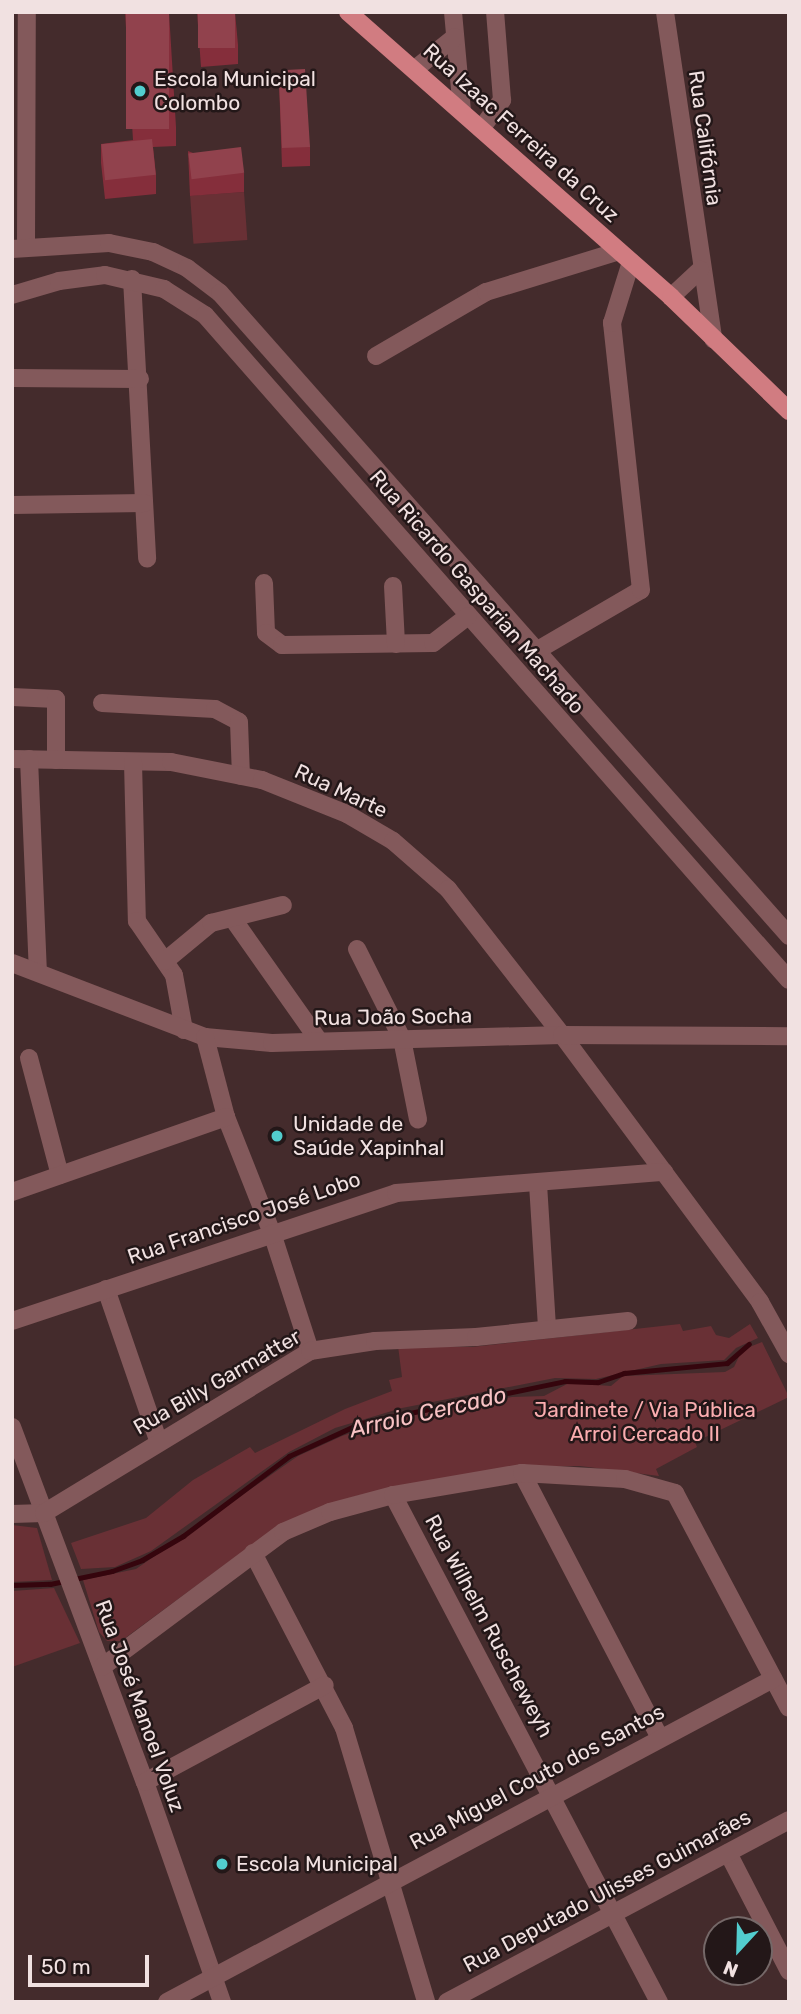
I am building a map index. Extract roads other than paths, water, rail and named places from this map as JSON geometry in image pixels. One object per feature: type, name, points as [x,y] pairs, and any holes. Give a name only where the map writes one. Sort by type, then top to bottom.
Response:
[{"type":"main road","name":"Rua Izaac Ferreira da Cruz","points":[[348,12],[671,297],[789,411]]},
{"type":"street","points":[[19,248],[27,12]]},
{"type":"street","points":[[453,12],[462,110]]},
{"type":"street","points":[[481,129],[502,100],[495,12]]},
{"type":"street","name":"Rua Califórnia","points":[[665,12],[713,339]]},
{"type":"street","points":[[415,69],[455,37]]},
{"type":"street","name":"Rua Ricardo Gasparian Machado","points":[[19,248],[109,243],[153,252],[187,268],[219,293],[789,936]]},
{"type":"street","points":[[376,356],[486,292],[625,256],[612,323],[641,590],[536,650]]},
{"type":"street","points":[[671,297],[701,270]]},
{"type":"street","name":"Rua Ricardo Gasparian Machado","points":[[12,295],[60,281],[105,275],[132,279],[164,289],[205,315],[789,980]]},
{"type":"street","points":[[132,279],[140,379],[146,559]]},
{"type":"street","points":[[12,379],[140,379]]},
{"type":"street","points":[[12,505],[144,503]]},
{"type":"street","points":[[264,583],[266,633],[282,646],[433,643],[468,616]]},
{"type":"street","points":[[393,586],[396,644]]},
{"type":"street","points":[[12,697],[56,699],[56,760]]},
{"type":"street","points":[[102,703],[215,709],[239,722],[241,776]]},
{"type":"street","points":[[21,759],[38,972]]},
{"type":"street","name":"Rua Marte","points":[[21,759],[171,762],[241,776],[347,814],[393,841],[448,890],[562,1035],[760,1302],[789,1354]]},
{"type":"street","points":[[133,762],[137,921],[174,975],[184,1030]]},
{"type":"street","points":[[165,961],[211,923],[283,905]]},
{"type":"street","points":[[233,919],[319,1041]]},
{"type":"street","points":[[357,949],[402,1039],[418,1119]]},
{"type":"street","name":"Rua João Socha","points":[[12,963],[205,1037],[272,1043],[562,1035],[789,1036]]},
{"type":"street","points":[[205,1037],[226,1116],[272,1233],[310,1351]]},
{"type":"street","points":[[29,1058],[60,1175]]},
{"type":"street","points":[[12,1192],[226,1116]]},
{"type":"street","name":"Rua Francisco José Lobo","points":[[12,1321],[396,1193],[538,1184],[664,1172]]},
{"type":"street","points":[[538,1184],[547,1328]]},
{"type":"street","points":[[106,1289],[158,1440]]},
{"type":"street","name":"Rua Billy Garmatter","points":[[44,1513],[158,1440],[310,1351],[375,1341],[476,1337],[628,1321]]},
{"type":"street","name":"Rua José Manoel Voluz","points":[[12,1427],[145,1782],[222,2002]]},
{"type":"street","points":[[522,1473],[660,1738]]},
{"type":"street","points":[[102,1667],[283,1532],[330,1512],[393,1495],[522,1473],[625,1479],[676,1493],[789,1708]]},
{"type":"street","name":"Rua Wilhelm Ruscheweyh","points":[[393,1495],[659,2002]]},
{"type":"street","points":[[12,1514],[44,1513]]},
{"type":"street","points":[[253,1553],[344,1728],[393,1880],[426,2002]]},
{"type":"street","name":"Rua Miguel Couto dos Santos","points":[[167,2002],[214,1979],[552,1794],[773,1679]]},
{"type":"street","points":[[145,1782],[324,1685]]},
{"type":"street","name":"Rua Deputado Ulisses Guimarães","points":[[447,2002],[789,1820]]},
{"type":"street","points":[[728,1853],[789,1971]]},
{"type":"waterway","name":"Arroio Cercado","points":[[12,1585],[50,1584],[112,1571],[142,1560],[183,1536],[289,1456],[361,1423],[565,1381],[598,1382],[624,1373],[727,1363],[749,1344]]},
{"type":"place","name":"Escola Municipal Colombo","points":[[140,91]]},
{"type":"place","name":"Unidade de Saúde Xapinhal","points":[[277,1136]]},
{"type":"place","name":"Escola Municipal","points":[[222,1864]]},
{"type":"park label","name":"Jardinete / Via Pública Arroi Cercado II","points":[[645,1422]]}]
